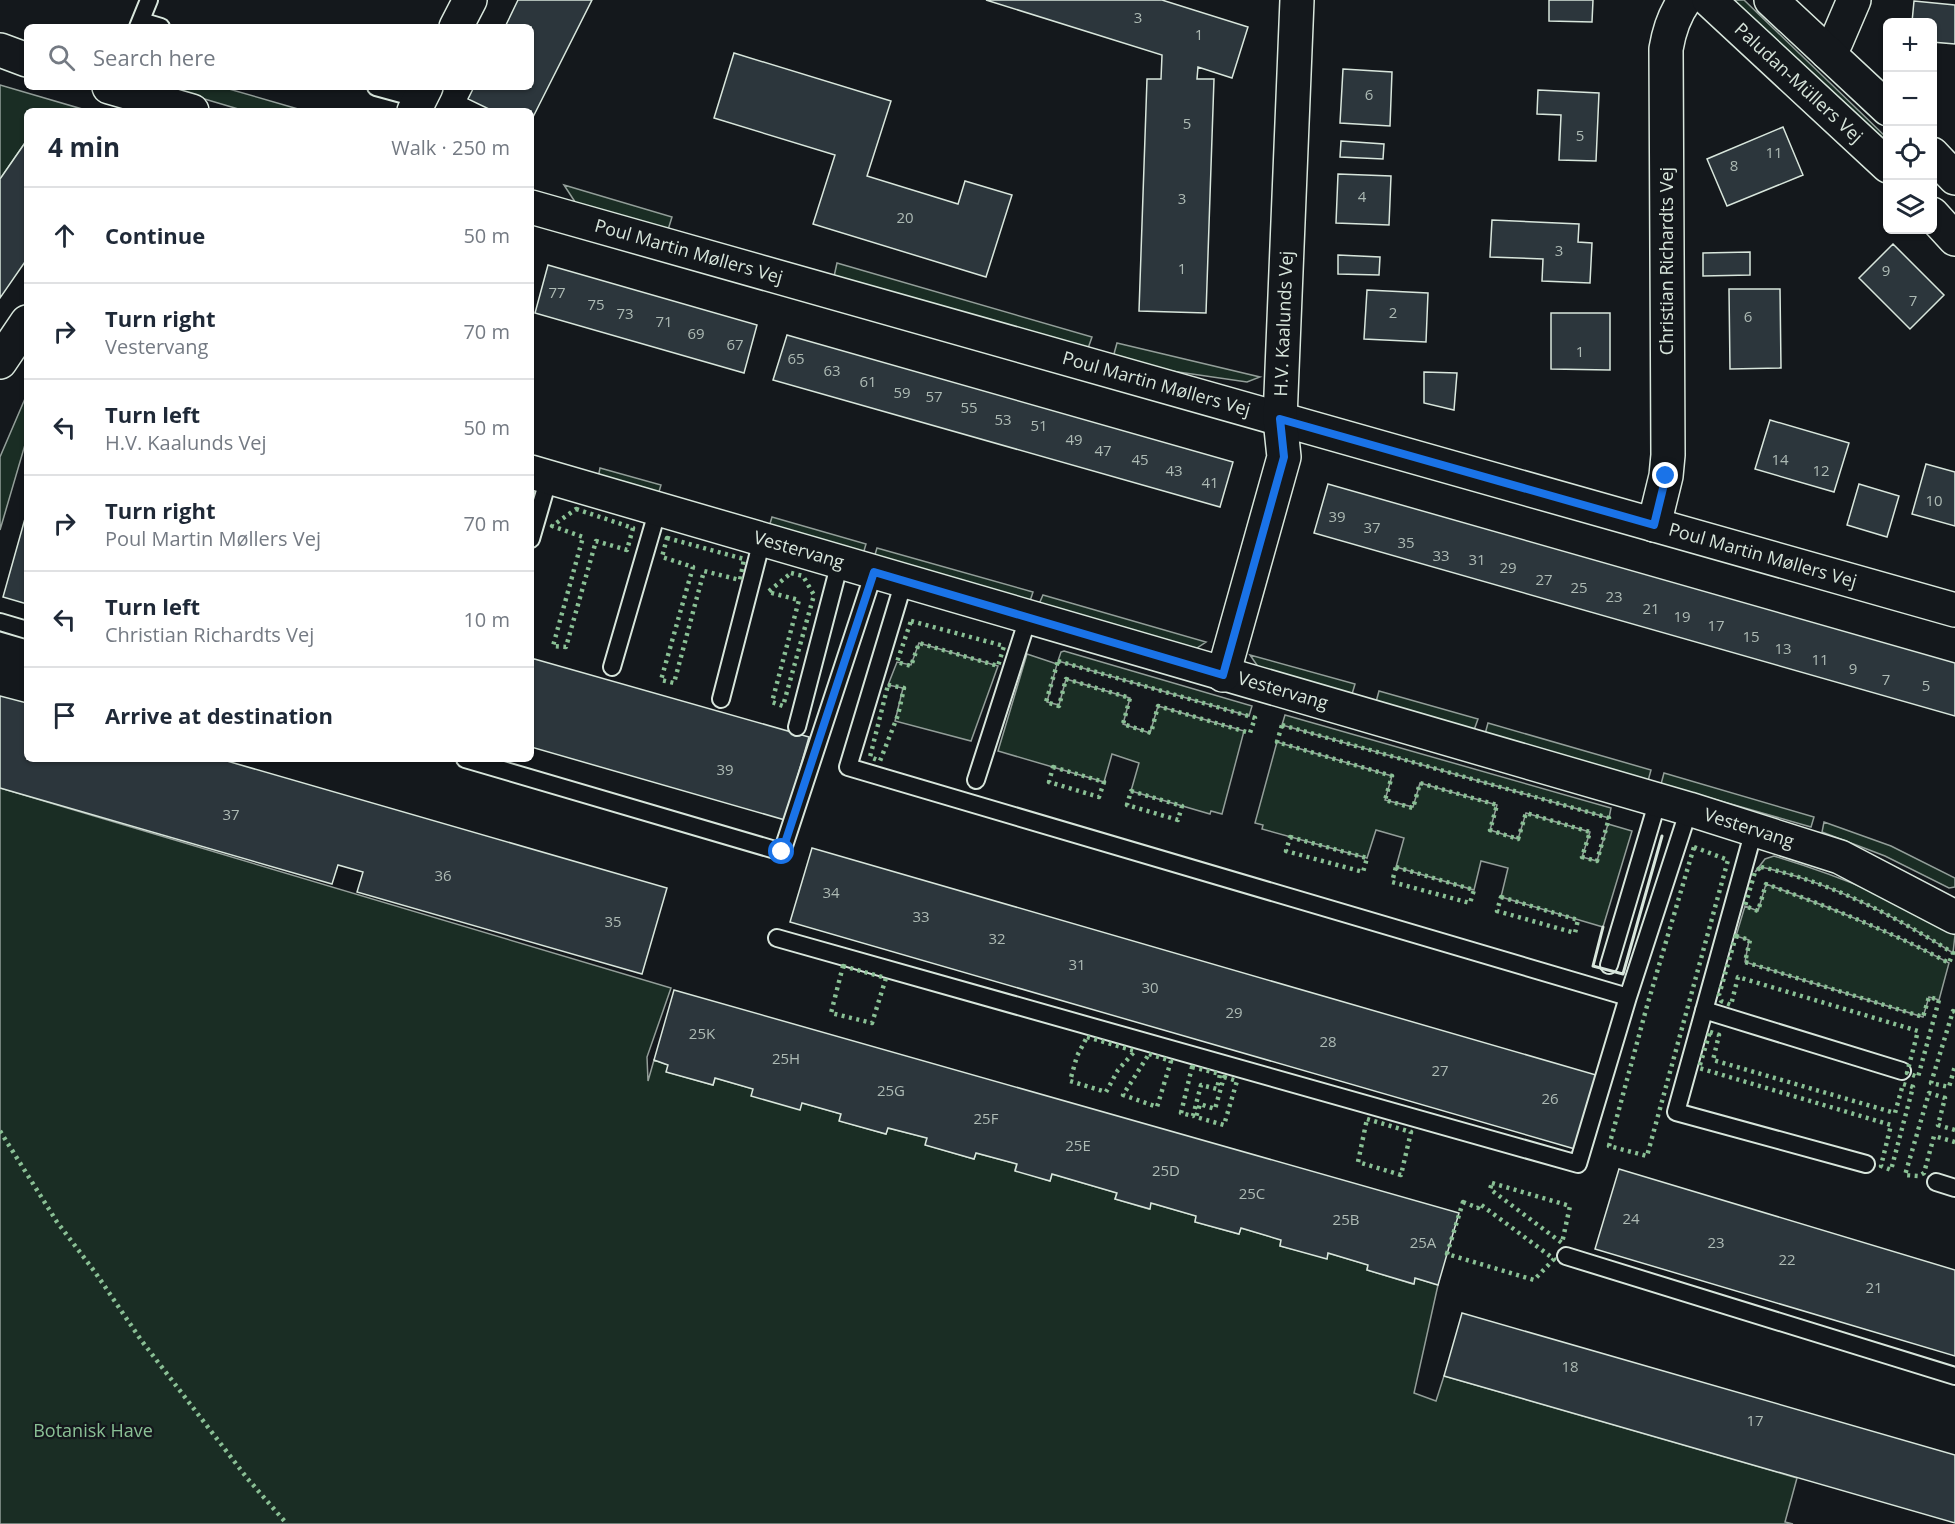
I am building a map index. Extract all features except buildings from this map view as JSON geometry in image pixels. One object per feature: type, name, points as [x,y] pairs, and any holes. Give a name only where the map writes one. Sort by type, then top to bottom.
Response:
[{"type":"street","points":[[458,24],[470,0]]},
{"type":"street","name":"H.V. Kaalunds Vej","points":[[1223,675],[1284,457],[1280,419],[1297,0]]},
{"type":"street","name":"Christian Richardts Vej","points":[[1654,525],[1666,476],[1668,455],[1666,49],[1677,11],[1685,0]]},
{"type":"street","name":"Paludan-Müllers Vej","points":[[1709,0],[1883,162]]},
{"type":"street","points":[[1771,0],[1883,105]]},
{"type":"street","points":[[1827,52],[1836,42],[1854,0]]},
{"type":"street","points":[[0,50],[24,59]]},
{"type":"street","points":[[118,90],[176,108]]},
{"type":"street","points":[[1937,159],[1955,178]]},
{"type":"street","name":"Poul Martin Møllers Vej","points":[[534,208],[1955,610]]},
{"type":"street","points":[[1937,219],[1955,239]]},
{"type":"street","points":[[0,362],[24,326]]},
{"type":"street","name":"Vestervang","points":[[540,475],[1689,809],[1840,857],[1955,917]]},
{"type":"lane","points":[[140,24],[149,0]]},
{"type":"lane","points":[[387,90],[420,99]]},
{"type":"lane","points":[[534,518],[540,475]]},
{"type":"lane","points":[[612,667],[658,509]]},
{"type":"lane","points":[[721,699],[762,540]]},
{"type":"lane","points":[[796,727],[840,562]]},
{"type":"lane","points":[[475,762],[782,852],[889,577]]},
{"type":"lane","points":[[889,577],[848,767],[1628,997]]},
{"type":"lane","points":[[976,780],[1028,618]]},
{"type":"lane","points":[[0,622],[24,629]]},
{"type":"lane","points":[[1609,965],[1658,800]]},
{"type":"lane","points":[[777,938],[1578,1164],[1628,997],[1689,809]]},
{"type":"lane","points":[[1754,830],[1676,1112],[1866,1164]]},
{"type":"lane","points":[[1704,1010],[1902,1071]]},
{"type":"lane","points":[[1936,1182],[1955,1188]]},
{"type":"lane","points":[[1566,1256],[1955,1376]]},
{"type":"green space","points":[[1734,0],[1744,0],[1883,134],[1883,143]]},
{"type":"green space","points":[[0,85],[79,108],[24,108],[24,144],[0,179]]},
{"type":"green space","points":[[174,90],[232,90],[295,108],[235,108]]},
{"type":"green space","points":[[564,185],[672,217],[667,233],[579,208]]},
{"type":"green space","points":[[837,263],[1092,337],[1086,354],[833,281]]},
{"type":"green space","points":[[1117,343],[1260,377],[1247,382],[1112,361]]},
{"type":"green space","points":[[24,401],[24,448],[0,530],[0,457]]},
{"type":"green space","points":[[600,468],[661,485],[658,495],[598,478]]},
{"type":"green space","points":[[772,517],[866,544],[863,554],[769,527]]},
{"type":"green space","points":[[877,548],[1033,592],[1030,601],[874,558]]},
{"type":"green space","points":[[1043,595],[1206,642],[1197,648],[1189,648],[1039,604]]},
{"type":"green space","points":[[919,643],[998,666],[971,741],[895,721],[903,688],[888,685],[897,662],[911,665]]},
{"type":"green space","points":[[1061,652],[1252,706],[1249,716],[1058,661]]},
{"type":"green space","points":[[1027,654],[1057,664],[1047,702],[1059,705],[1066,679],[1130,698],[1123,724],[1150,733],[1158,706],[1244,731],[1222,814],[1211,811],[1210,814],[1131,791],[1139,763],[1112,754],[1104,782],[998,751]]},
{"type":"green space","points":[[1250,655],[1355,684],[1352,694],[1259,668]]},
{"type":"green space","points":[[1379,691],[1478,719],[1474,730],[1376,702]]},
{"type":"green space","points":[[1285,715],[1611,808],[1609,818],[1282,725]]},
{"type":"green space","points":[[1488,723],[1651,770],[1648,781],[1485,734]]},
{"type":"green space","points":[[1277,742],[1392,776],[1385,800],[1413,807],[1420,783],[1497,805],[1490,830],[1518,839],[1526,813],[1590,832],[1582,857],[1597,861],[1608,824],[1632,831],[1603,927],[1501,897],[1508,868],[1481,861],[1474,890],[1396,867],[1404,838],[1376,830],[1367,858],[1262,829],[1263,825],[1255,823]]},
{"type":"green space","points":[[1664,773],[1814,817],[1811,827],[1661,784]]},
{"type":"green space","name":"Botanisk Have","points":[[0,788],[671,988],[647,1057],[648,1081],[654,1060],[668,1065],[667,1072],[713,1085],[715,1078],[841,1114],[840,1121],[886,1134],[888,1128],[927,1138],[926,1145],[974,1159],[976,1153],[1017,1164],[1015,1170],[1050,1181],[1052,1174],[1117,1193],[1115,1199],[1149,1209],[1151,1203],[1196,1216],[1195,1222],[1239,1234],[1241,1228],[1281,1240],[1280,1246],[1327,1258],[1328,1253],[1368,1265],[1367,1270],[1413,1284],[1415,1278],[1438,1285],[1414,1393],[1436,1401],[1444,1376],[1797,1478],[1785,1522],[1793,1524],[0,1524]]},
{"type":"green space","points":[[1824,822],[1891,846],[1955,878],[1955,887],[1949,888],[1885,856],[1822,832]]},
{"type":"green space","points":[[1774,856],[1844,880],[1912,910],[1955,935],[1953,953],[1884,913],[1812,881],[1761,867],[1755,872],[1765,859]]},
{"type":"green space","points":[[1766,884],[1859,920],[1949,963],[1939,1000],[1929,997],[1923,1017],[1745,962],[1749,940],[1736,936],[1745,906],[1758,911]]},
{"type":"hedge","points":[[576,509],[633,528],[627,550],[596,541],[566,647],[553,646],[583,537],[552,526],[576,509]]},
{"type":"hedge","points":[[667,538],[744,559],[740,580],[704,571],[674,683],[661,680],[693,567],[662,557],[667,538]]},
{"type":"hedge","points":[[791,573],[803,576],[814,595],[783,706],[772,702],[799,600],[768,592],[791,573]]},
{"type":"hedge","points":[[911,621],[1004,646],[998,666],[919,643],[911,666],[897,662],[911,621]]},
{"type":"hedge","points":[[1058,661],[1255,718],[1250,733],[1158,706],[1151,733],[1123,724],[1130,698],[1066,679],[1059,706],[1046,702],[1058,661]]},
{"type":"hedge","points":[[888,685],[904,688],[898,715],[880,761],[870,757],[888,685]]},
{"type":"hedge","points":[[1282,725],[1609,818],[1597,861],[1582,857],[1590,832],[1526,813],[1518,839],[1490,830],[1497,805],[1420,783],[1413,808],[1385,800],[1392,776],[1277,742],[1282,725]]},
{"type":"hedge","points":[[1053,767],[1104,782],[1099,797],[1049,782],[1053,767]]},
{"type":"hedge","points":[[1131,791],[1182,806],[1178,820],[1127,805],[1131,791]]},
{"type":"hedge","points":[[1290,837],[1367,858],[1363,872],[1286,851],[1290,837]]},
{"type":"hedge","points":[[1694,847],[1728,860],[1647,1156],[1609,1146],[1694,847]]},
{"type":"hedge","points":[[1396,867],[1474,890],[1470,903],[1392,882],[1396,867]]},
{"type":"hedge","points":[[1761,867],[1812,881],[1884,913],[1953,953],[1949,963],[1859,920],[1766,884],[1758,911],[1745,906],[1755,872],[1761,867]]},
{"type":"hedge","points":[[1501,897],[1578,920],[1575,933],[1497,911],[1501,897]]},
{"type":"hedge","points":[[1736,936],[1750,940],[1745,962],[1923,1017],[1929,997],[1939,1000],[1918,1077],[1907,1073],[1918,1031],[1738,977],[1731,1005],[1721,1001],[1719,995],[1736,936]]},
{"type":"hedge","points":[[843,966],[886,978],[872,1023],[831,1013],[843,966]]},
{"type":"hedge","points":[[1955,1012],[1953,1011],[1931,1083],[1949,1087],[1955,1066]]},
{"type":"hedge","points":[[1710,1032],[1719,1035],[1713,1060],[1895,1113],[1903,1084],[1913,1087],[1891,1170],[1881,1166],[1891,1125],[1699,1068],[1710,1032]]},
{"type":"hedge","points":[[1087,1037],[1135,1051],[1118,1070],[1106,1092],[1070,1081],[1077,1056],[1087,1037]]},
{"type":"hedge","points":[[1149,1054],[1171,1061],[1157,1107],[1123,1095],[1149,1054]]},
{"type":"hedge","points":[[1192,1067],[1220,1074],[1217,1089],[1201,1085],[1193,1116],[1181,1113],[1192,1067]]},
{"type":"hedge","points":[[1224,1077],[1237,1081],[1224,1125],[1196,1117],[1200,1104],[1215,1109],[1224,1077]]},
{"type":"hedge","points":[[1955,1130],[1938,1125],[1945,1098],[1929,1093],[1905,1175],[1919,1176],[1924,1173],[1934,1136],[1955,1142]]},
{"type":"hedge","points":[[1367,1119],[1411,1132],[1401,1175],[1358,1162],[1367,1119]]},
{"type":"hedge","points":[[0,1131],[57,1222],[95,1272],[141,1340],[247,1478],[287,1524]]},
{"type":"hedge","points":[[1492,1183],[1570,1206],[1562,1243],[1490,1189],[1492,1183]]},
{"type":"hedge","points":[[1463,1202],[1478,1208],[1480,1204],[1554,1259],[1534,1280],[1447,1254],[1463,1202]]},
{"type":"wall","points":[[1603,927],[1593,966],[1623,974],[1662,836]]},
{"type":"route","points":[[782,852],[874,572],[1223,675],[1284,457],[1280,419],[1654,525],[1666,476]]}]
